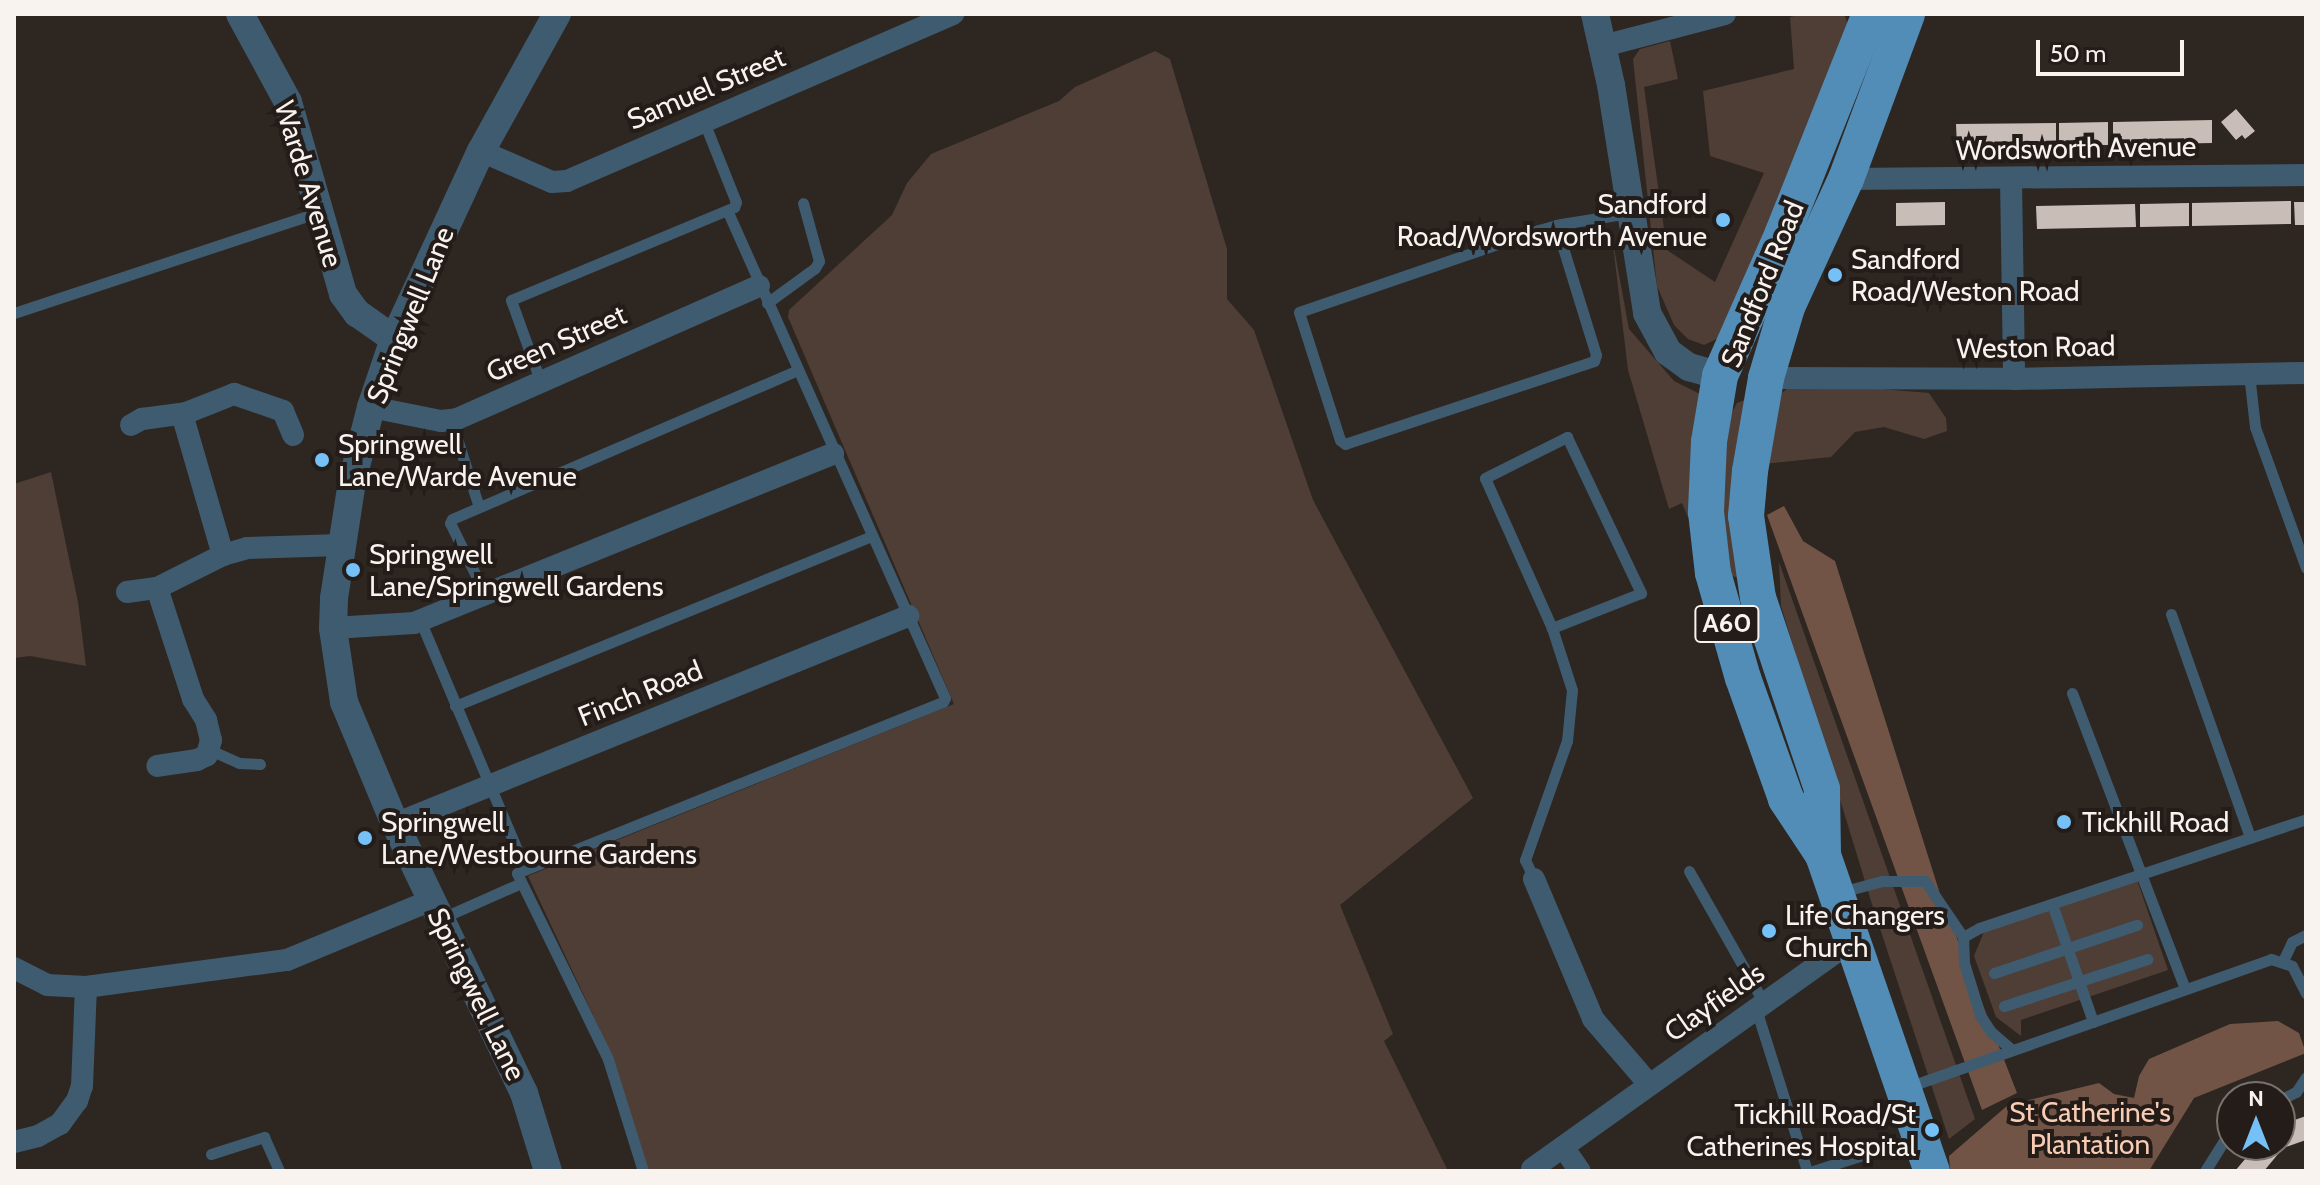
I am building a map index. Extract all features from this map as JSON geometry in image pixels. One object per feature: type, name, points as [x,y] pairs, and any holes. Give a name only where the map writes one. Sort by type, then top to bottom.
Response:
[{"type":"main road","name":"Sandford Road","points":[[1862,22],[1783,233],[1720,376],[1766,378],[1787,307],[1846,179],[1907,14]]},
{"type":"main road","name":"A60","points":[[1720,376],[1709,442],[1707,484],[1713,573],[1743,678],[1786,799],[1823,855],[1932,1171]]},
{"type":"main road","name":"A60","points":[[1766,378],[1750,471],[1746,516],[1749,549],[1758,598],[1822,789],[1823,855]]},
{"type":"street","name":"Warde Avenue","points":[[240,14],[288,102],[343,294],[357,313],[394,339]]},
{"type":"street","name":"Springwell Lane","points":[[548,1171],[524,1093],[395,824],[344,702],[333,628],[341,545],[352,482],[371,407],[394,339],[481,151],[557,14]]},
{"type":"street","name":"Samuel Street","points":[[481,151],[552,182],[567,181],[953,14]]},
{"type":"street","points":[[1595,14],[1647,313],[1668,352],[1689,367],[1720,376]]},
{"type":"street","points":[[1603,46],[1725,14]]},
{"type":"street","name":"Wordsworth Avenue","points":[[1846,179],[2306,175]]},
{"type":"street","points":[[2011,179],[2014,379]]},
{"type":"street","name":"Green Street","points":[[451,420],[763,295]]},
{"type":"street","name":"Weston Road","points":[[1766,378],[2014,379],[2306,373]]},
{"type":"street","points":[[131,425],[142,419],[182,414],[234,394],[283,411],[293,435]]},
{"type":"street","points":[[371,407],[451,420]]},
{"type":"street","points":[[182,414],[223,555]]},
{"type":"street","points":[[333,628],[386,626],[420,620],[833,454]]},
{"type":"street","points":[[127,592],[157,588],[223,555],[270,545],[341,545]]},
{"type":"street","points":[[157,588],[193,699],[210,732],[210,750],[197,760],[157,766]]},
{"type":"street","name":"Finch Road","points":[[395,824],[908,616]]},
{"type":"street","points":[[1534,879],[1593,1019],[1649,1084]]},
{"type":"street","points":[[14,968],[47,985],[86,987],[287,960],[437,910]]},
{"type":"street","name":"Clayfields","points":[[1532,1169],[1852,941]]},
{"type":"street","points":[[14,1142],[38,1136],[60,1124],[77,1101],[82,1086],[86,987]]},
{"type":"street","points":[[1563,1147],[1580,1171]]},
{"type":"lane","points":[[541,383],[511,300],[727,210],[736,202],[704,122]]},
{"type":"lane","points":[[763,295],[815,268],[819,261],[803,203]]},
{"type":"lane","points":[[643,1171],[608,1059],[517,873],[943,702],[945,698],[833,454],[727,210]]},
{"type":"lane","points":[[14,313],[319,212]]},
{"type":"lane","points":[[1556,225],[1596,355],[1594,361],[1345,444],[1340,440],[1299,312],[1556,225],[1631,213]]},
{"type":"lane","points":[[485,594],[450,523],[452,519],[796,371]]},
{"type":"lane","points":[[2249,374],[2255,427],[2306,568]]},
{"type":"lane","points":[[451,420],[479,507]]},
{"type":"lane","points":[[1534,879],[1525,860],[1567,741],[1572,690],[1552,628],[1485,478],[1567,437],[1641,593],[1552,628]]},
{"type":"lane","points":[[455,706],[872,536]]},
{"type":"lane","points":[[2171,614],[2250,837]]},
{"type":"lane","points":[[420,620],[488,788],[525,869]]},
{"type":"lane","points":[[2072,693],[2185,989]]},
{"type":"lane","points":[[210,750],[239,763],[260,764]]},
{"type":"lane","points":[[1963,937],[1979,928],[2306,819]]},
{"type":"lane","points":[[1689,871],[1760,1006],[1810,1171],[1921,1137]]},
{"type":"lane","points":[[1836,893],[1882,881],[1925,881],[1963,937],[1964,963],[1980,1015],[1991,1032],[2012,1050]]},
{"type":"lane","points":[[437,910],[521,883]]},
{"type":"lane","points":[[2052,904],[2093,1022]]},
{"type":"lane","points":[[1994,973],[2137,925]]},
{"type":"lane","points":[[2283,961],[2292,942],[2306,935]]},
{"type":"lane","points":[[2004,1006],[2148,959]]},
{"type":"lane","points":[[1904,1088],[2271,959],[2292,966],[2306,994]]},
{"type":"lane","points":[[211,1154],[264,1137],[279,1171]]},
{"type":"lane","points":[[2205,1171],[2216,1153]]},
{"type":"shaded area","points":[[1844,14],[1852,33],[1719,338],[1704,345],[1688,339],[1674,325],[1657,286],[1633,59],[1640,49],[1670,41],[1678,79],[1644,87],[1667,250],[1715,282],[1764,173],[1710,156],[1703,91],[1794,69],[1790,17]]},
{"type":"shaded area","points":[[1155,51],[1170,59],[1227,249],[1227,299],[1254,330],[1313,500],[1473,798],[1340,905],[1393,1034],[1384,1041],[1448,1171],[648,1171],[600,1030],[528,876],[954,704],[788,317],[789,310],[892,215],[907,183],[931,154],[1059,101],[1075,87]]},
{"type":"shaded area","points":[[1612,237],[1629,329],[1674,381],[1702,395],[1697,539],[1682,503],[1669,509],[1628,370]]},
{"type":"shaded area","points":[[1858,387],[1929,393],[1946,418],[1947,431],[1924,439],[1884,427],[1855,432],[1831,457],[1763,464],[1773,399],[1787,389]]},
{"type":"shaded area","points":[[1747,399],[1742,579],[1729,575],[1718,508],[1724,427],[1737,403]]},
{"type":"shaded area","points":[[51,472],[78,602],[86,666],[30,656],[14,658],[14,484]]},
{"type":"shaded area","points":[[1779,562],[1975,1119],[1949,1139],[1871,901],[1781,606]]},
{"type":"shaded area","points":[[2136,877],[2168,970],[2021,1020],[2021,1036],[1996,1017],[1974,956],[1986,927]]},
{"type":"green space","points":[[1784,506],[1803,541],[1835,561],[1941,897],[2017,1093],[1982,1110],[1767,515]]},
{"type":"green space","name":"St Catherine's Plantation","points":[[2278,1021],[2299,1033],[2306,1053],[2236,1081],[2216,1081],[2216,1089],[2194,1098],[2149,1171],[1950,1171],[1949,1156],[2008,1105],[2099,1083],[2114,1094],[2134,1098],[2139,1076],[2149,1059],[2230,1024]]},
{"type":"building","points":[[2236,109],[2255,131],[2245,139],[2242,135],[2236,140],[2221,122]]},
{"type":"building","points":[[2212,120],[2212,143],[2113,145],[2113,122]]},
{"type":"building","points":[[2108,122],[2108,145],[2059,145],[2059,123]]},
{"type":"building","points":[[2056,123],[2056,145],[1957,147],[1956,124]]},
{"type":"building","points":[[2291,201],[2291,224],[2192,226],[2192,203]]},
{"type":"building","points":[[1945,202],[1945,225],[1896,226],[1896,203]]},
{"type":"building","points":[[2294,202],[2306,202],[2306,225],[2295,225]]},
{"type":"building","points":[[2189,203],[2189,226],[2140,227],[2140,204]]},
{"type":"building","points":[[2135,204],[2136,227],[2037,229],[2036,206]]},
{"type":"building","points":[[2306,1116],[2306,1140],[2296,1143],[2296,1119]]},
{"type":"building","points":[[2243,1161],[2272,1161],[2264,1171],[2235,1171]]},
{"type":"place","name":"Sandford Road/Wordsworth Avenue","points":[[1723,220]]},
{"type":"place","name":"Sandford Road/Weston Road","points":[[1835,275]]},
{"type":"place","name":"Springwell Lane/Warde Avenue","points":[[322,460]]},
{"type":"place","name":"Springwell Lane/Springwell Gardens","points":[[353,570]]},
{"type":"place","name":"Tickhill Road","points":[[2064,822]]},
{"type":"place","name":"Springwell Lane/Westbourne Gardens","points":[[365,838]]},
{"type":"place","name":"Life Changers Church","points":[[1769,931]]},
{"type":"place","name":"Tickhill Road/St Catherines Hospital","points":[[1932,1130]]}]
